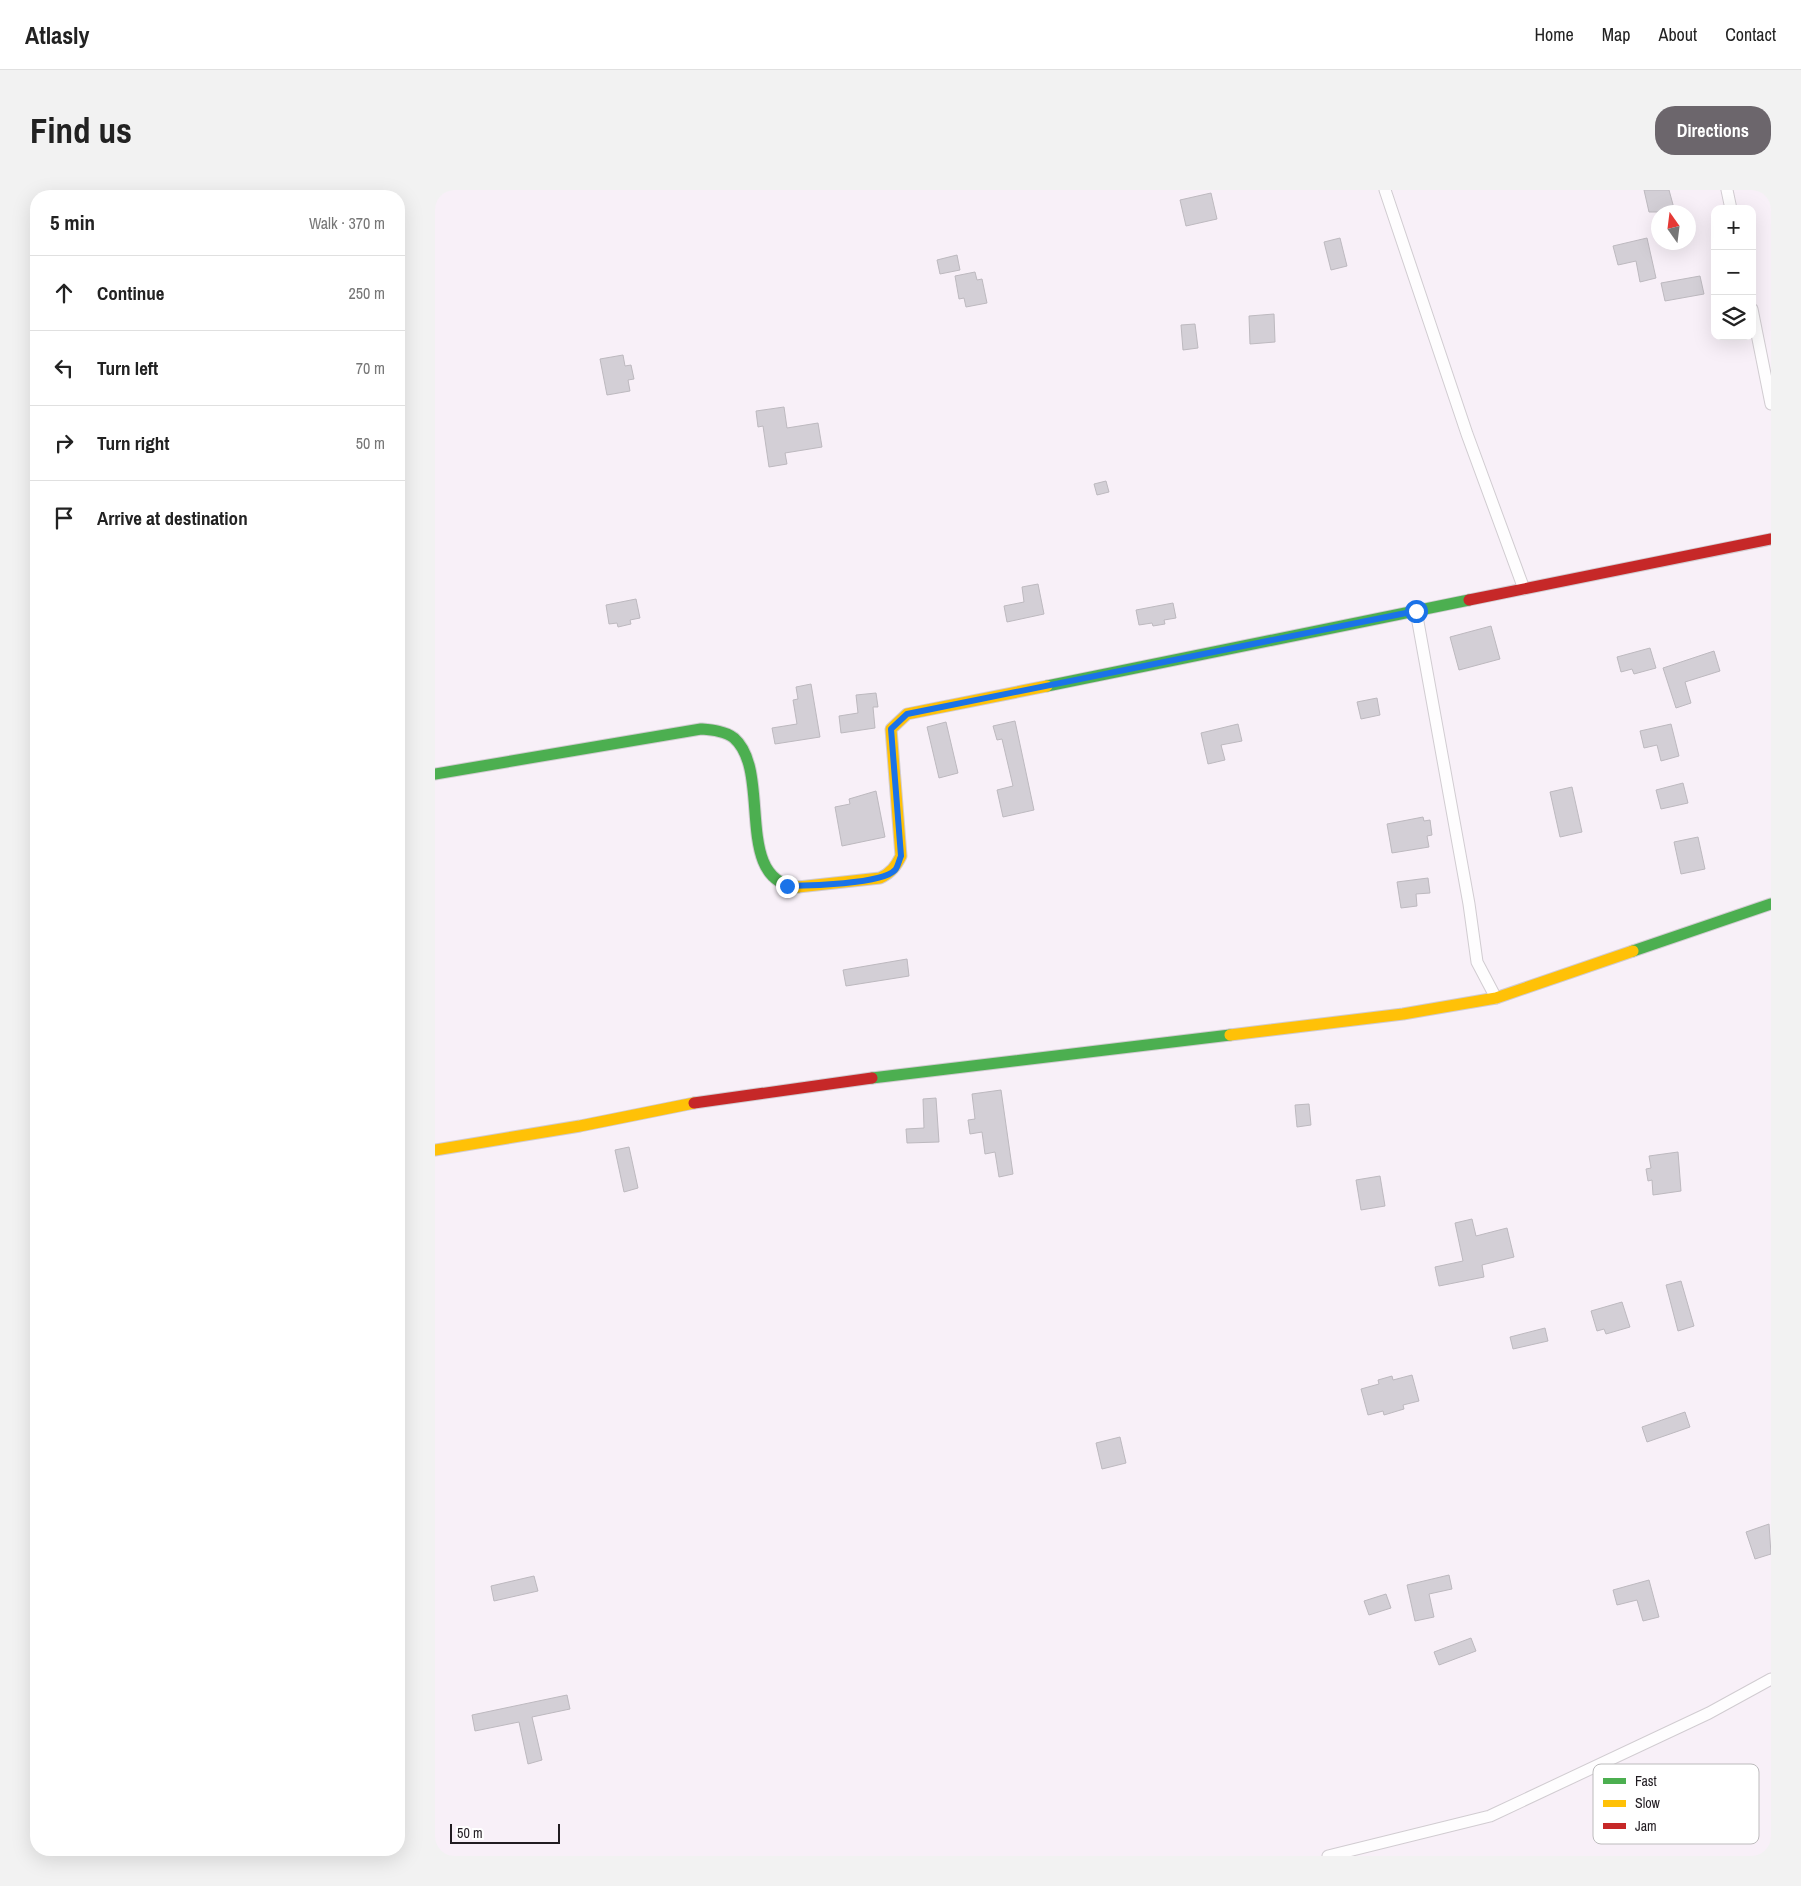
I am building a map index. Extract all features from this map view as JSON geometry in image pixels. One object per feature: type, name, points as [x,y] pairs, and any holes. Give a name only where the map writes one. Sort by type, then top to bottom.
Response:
[{"type":"street","points":[[1385,190],[1467,434],[1524,589]]},
{"type":"street","points":[[1727,190],[1730,205]]},
{"type":"street","points":[[1756,329],[1771,404]]},
{"type":"street","points":[[435,774],[701,730],[721,731],[736,739],[747,754],[761,857],[769,875],[787,886],[806,886],[882,877],[895,871],[901,856],[891,729],[907,714],[1771,539]]},
{"type":"street","points":[[1416,611],[1469,904],[1477,962],[1496,998]]},
{"type":"street","points":[[435,1150],[580,1126],[702,1101],[819,1084],[1403,1014],[1496,998],[1771,904]]},
{"type":"street","points":[[1600,1764],[1700,1717],[1771,1679]]},
{"type":"street","points":[[1328,1856],[1490,1816],[1593,1767]]},
{"type":"building","points":[[1644,190],[1669,190],[1673,205],[1651,205],[1651,212],[1649,212]]},
{"type":"building","points":[[1211,193],[1217,219],[1186,226],[1180,200]]},
{"type":"building","points":[[1340,238],[1347,266],[1331,270],[1324,242]]},
{"type":"building","points":[[1647,238],[1656,278],[1640,282],[1636,261],[1618,265],[1613,246]]},
{"type":"building","points":[[957,255],[960,270],[940,274],[937,260]]},
{"type":"building","points":[[975,272],[977,280],[982,279],[987,303],[966,307],[964,298],[959,299],[955,276]]},
{"type":"building","points":[[1700,276],[1704,294],[1665,301],[1661,283]]},
{"type":"building","points":[[1274,314],[1275,342],[1250,344],[1249,316]]},
{"type":"building","points":[[1195,324],[1198,348],[1183,350],[1181,325]]},
{"type":"building","points":[[623,355],[625,366],[631,365],[634,379],[628,380],[630,391],[607,395],[600,359]]},
{"type":"building","points":[[784,407],[787,428],[818,423],[822,447],[785,453],[787,464],[769,467],[763,426],[758,427],[756,411]]},
{"type":"building","points":[[1106,481],[1109,492],[1097,495],[1094,484]]},
{"type":"building","points":[[1038,584],[1044,614],[1007,622],[1004,606],[1024,602],[1022,587]]},
{"type":"building","points":[[636,599],[640,618],[630,620],[631,624],[618,627],[617,623],[609,624],[606,605]]},
{"type":"building","points":[[1173,603],[1176,618],[1164,620],[1165,624],[1153,626],[1152,623],[1139,625],[1136,610]]},
{"type":"building","points":[[1491,626],[1500,659],[1459,670],[1450,637]]},
{"type":"building","points":[[1650,648],[1656,668],[1634,674],[1632,669],[1621,672],[1617,657]]},
{"type":"building","points":[[1714,651],[1720,671],[1685,682],[1691,703],[1676,708],[1663,668]]},
{"type":"building","points":[[811,684],[820,737],[775,744],[772,728],[797,724],[793,700],[798,699],[796,687]]},
{"type":"building","points":[[876,693],[878,707],[873,707],[875,728],[841,733],[839,716],[858,713],[856,695]]},
{"type":"building","points":[[1377,698],[1380,715],[1361,719],[1357,702]]},
{"type":"building","points":[[1015,721],[1034,810],[1003,817],[997,790],[1013,786],[1002,739],[997,740],[993,726]]},
{"type":"building","points":[[946,722],[958,773],[939,778],[927,727]]},
{"type":"building","points":[[1238,724],[1242,741],[1221,745],[1225,760],[1208,764],[1201,733]]},
{"type":"building","points":[[1671,724],[1679,756],[1661,761],[1657,745],[1644,748],[1640,731]]},
{"type":"building","points":[[1683,783],[1688,803],[1661,809],[1656,790]]},
{"type":"building","points":[[1572,787],[1582,832],[1560,837],[1550,792]]},
{"type":"building","points":[[876,791],[885,837],[842,846],[835,807],[850,804],[849,799]]},
{"type":"building","points":[[1423,817],[1424,821],[1430,820],[1432,835],[1427,836],[1429,847],[1392,853],[1387,824]]},
{"type":"building","points":[[1698,837],[1705,869],[1681,874],[1674,842]]},
{"type":"building","points":[[1428,878],[1430,893],[1416,894],[1417,906],[1401,908],[1397,882]]},
{"type":"building","points":[[907,959],[909,976],[846,986],[843,970]]},
{"type":"building","points":[[1001,1090],[1013,1174],[999,1177],[995,1152],[985,1154],[982,1132],[970,1134],[968,1120],[975,1119],[972,1094]]},
{"type":"building","points":[[936,1098],[939,1142],[907,1143],[906,1129],[924,1128],[923,1099]]},
{"type":"building","points":[[1309,1104],[1311,1125],[1297,1127],[1295,1105]]},
{"type":"building","points":[[629,1147],[638,1188],[624,1192],[615,1150]]},
{"type":"building","points":[[1678,1152],[1681,1191],[1653,1195],[1652,1180],[1648,1181],[1646,1169],[1651,1168],[1649,1156]]},
{"type":"building","points":[[1380,1176],[1385,1206],[1361,1210],[1356,1180]]},
{"type":"building","points":[[1472,1219],[1476,1236],[1507,1228],[1514,1257],[1482,1265],[1484,1277],[1439,1286],[1435,1267],[1463,1261],[1455,1223]]},
{"type":"building","points":[[1681,1281],[1694,1326],[1678,1331],[1666,1285]]},
{"type":"building","points":[[1622,1302],[1630,1327],[1606,1334],[1604,1329],[1597,1331],[1591,1311]]},
{"type":"building","points":[[1545,1328],[1548,1341],[1513,1349],[1510,1337]]},
{"type":"building","points":[[1412,1375],[1419,1401],[1403,1405],[1404,1409],[1384,1415],[1383,1411],[1368,1415],[1361,1389],[1379,1384],[1378,1380],[1392,1376],[1393,1380]]},
{"type":"building","points":[[1685,1412],[1690,1427],[1647,1442],[1642,1427]]},
{"type":"building","points":[[1120,1437],[1126,1463],[1102,1469],[1096,1443]]},
{"type":"building","points":[[1769,1524],[1771,1554],[1755,1559],[1746,1532]]},
{"type":"building","points":[[1449,1575],[1452,1589],[1429,1594],[1434,1617],[1415,1621],[1407,1585]]},
{"type":"building","points":[[534,1576],[538,1591],[494,1601],[491,1586]]},
{"type":"building","points":[[1649,1580],[1659,1617],[1643,1621],[1637,1600],[1617,1605],[1613,1590]]},
{"type":"building","points":[[1386,1594],[1391,1608],[1369,1615],[1364,1601]]},
{"type":"building","points":[[1471,1638],[1476,1651],[1439,1665],[1434,1652]]},
{"type":"building","points":[[567,1695],[570,1709],[532,1717],[542,1760],[528,1764],[519,1722],[475,1731],[472,1715]]},
{"type":"traffic: fast","points":[[1047,686],[1469,600]]},
{"type":"traffic: fast","points":[[435,774],[701,729],[723,732],[734,738],[745,754],[751,775],[759,847],[766,866],[778,881],[798,887]]},
{"type":"traffic: fast","points":[[1633,951],[1771,904]]},
{"type":"traffic: fast","points":[[872,1078],[1230,1035]]},
{"type":"traffic: slow","points":[[798,887],[880,878],[897,863],[901,856],[891,729],[907,714],[1047,686]]},
{"type":"traffic: slow","points":[[1230,1035],[1403,1014],[1496,998],[1633,951]]},
{"type":"traffic: slow","points":[[435,1150],[580,1126],[694,1103]]},
{"type":"traffic: jam","points":[[1469,600],[1771,539]]},
{"type":"traffic: jam","points":[[694,1103],[872,1078]]},
{"type":"route","points":[[787,886],[815,887],[882,877],[895,871],[901,856],[891,729],[907,714],[1416,611]]}]
